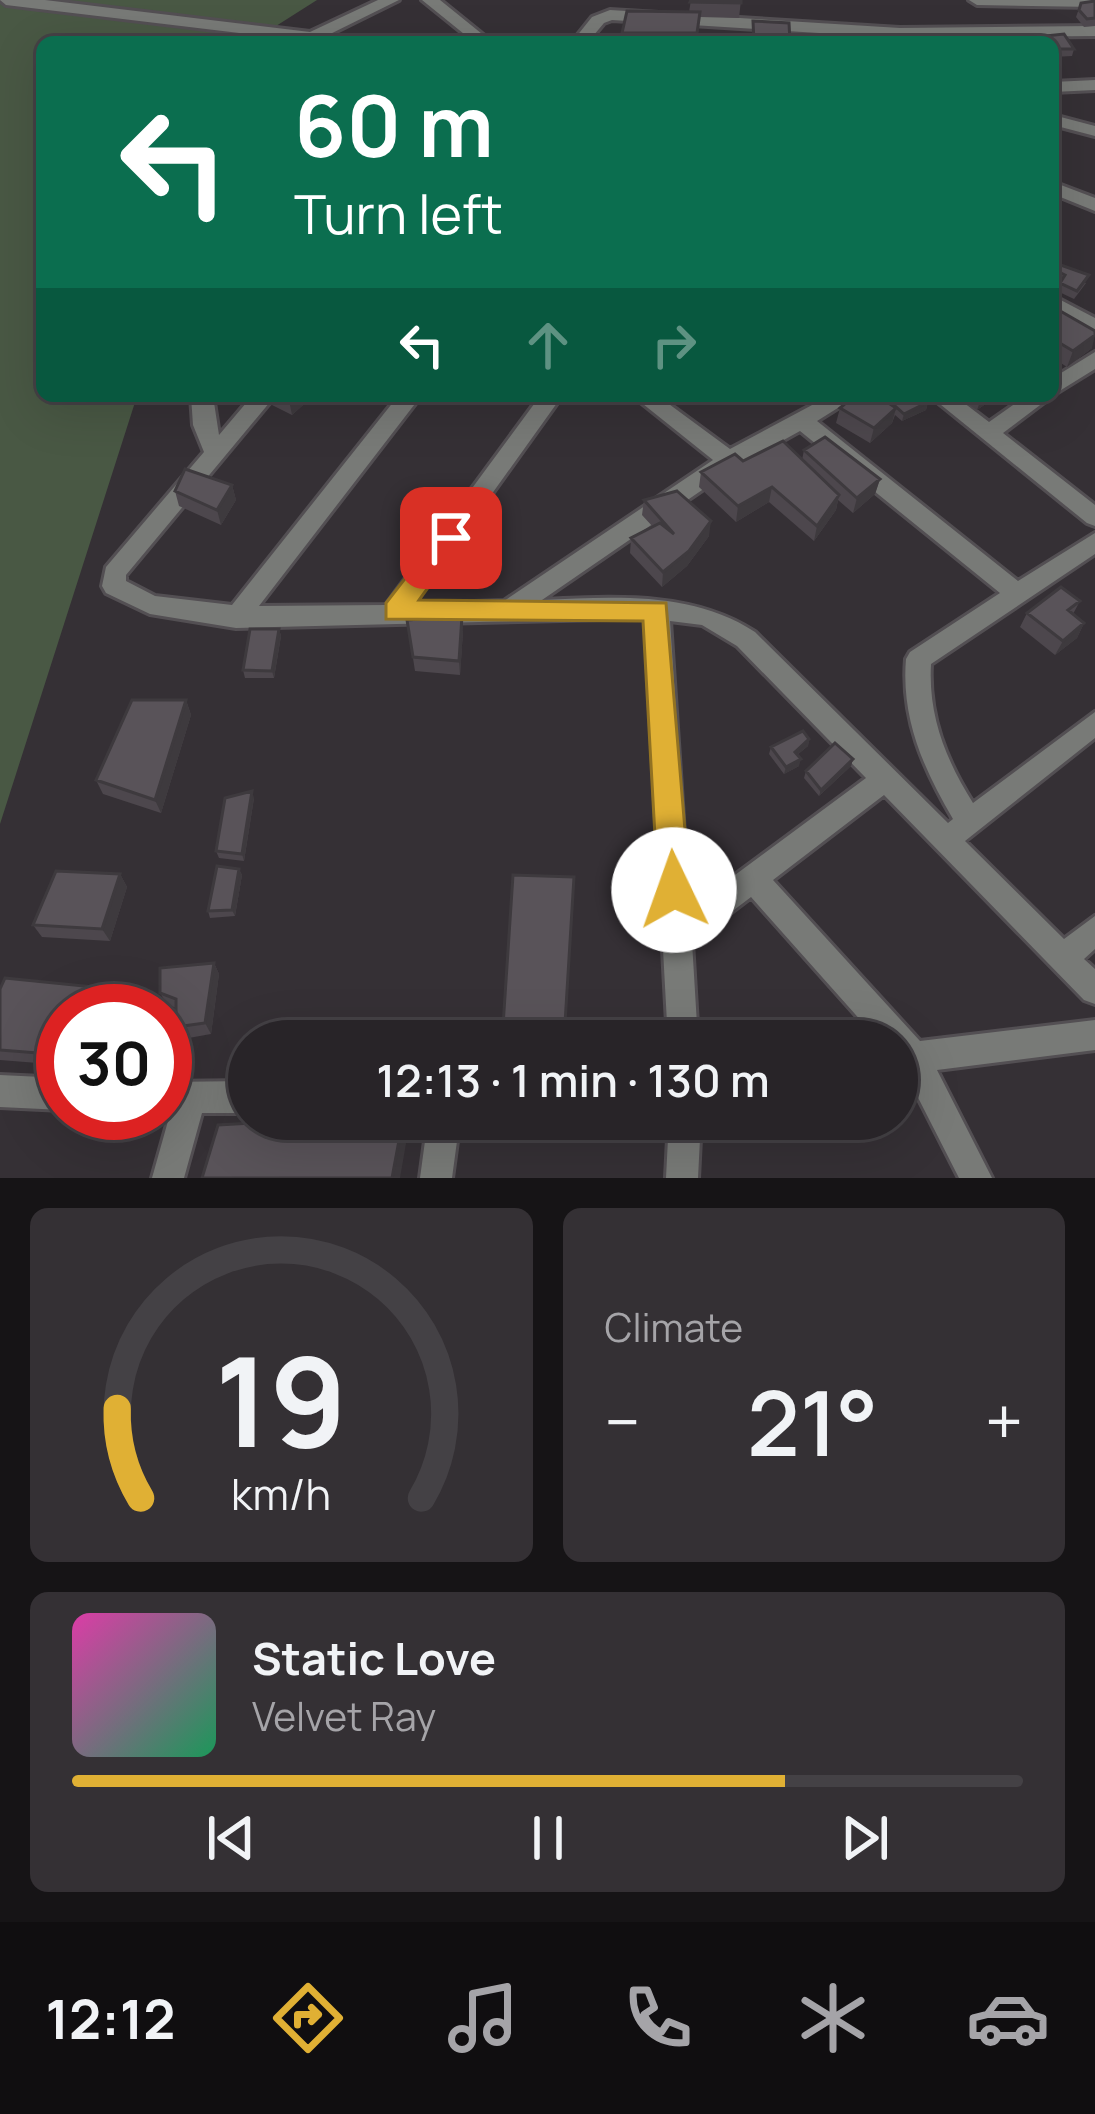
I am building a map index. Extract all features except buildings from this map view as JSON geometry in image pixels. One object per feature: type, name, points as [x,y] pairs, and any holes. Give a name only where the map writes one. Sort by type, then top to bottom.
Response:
[{"type":"street","points":[[6,0],[284,36]]},
{"type":"street","points":[[314,36],[391,0]]},
{"type":"street","points":[[430,0],[476,36]]},
{"type":"street","points":[[751,34],[752,0]]},
{"type":"street","points":[[977,0],[1095,2]]},
{"type":"street","points":[[993,1],[993,36]]},
{"type":"street","points":[[585,36],[598,20],[610,16],[751,34],[872,36]]},
{"type":"street","points":[[340,24],[355,36]]},
{"type":"street","points":[[1027,36],[1095,32]]},
{"type":"street","points":[[1059,87],[1095,85]]},
{"type":"street","points":[[1059,121],[1095,130]]},
{"type":"street","points":[[1059,190],[1095,205]]},
{"type":"street","points":[[1059,304],[1092,318]]},
{"type":"street","points":[[1059,384],[1095,358]]},
{"type":"street","points":[[202,402],[204,425],[215,453]]},
{"type":"street","points":[[259,402],[114,573],[114,586],[139,605],[236,617],[513,607],[698,614],[746,639],[886,778],[958,831],[1095,990]]},
{"type":"street","points":[[236,617],[405,402]]},
{"type":"street","points":[[395,611],[547,402]]},
{"type":"street","points":[[652,402],[729,460]]},
{"type":"street","points":[[513,607],[729,460],[834,402]]},
{"type":"street","points":[[949,402],[1095,518]]},
{"type":"street","points":[[988,433],[1032,402]]},
{"type":"street","points":[[801,420],[1016,593]]},
{"type":"street","points":[[958,831],[914,694],[919,659],[1095,542]]},
{"type":"street","points":[[657,610],[682,1020]]},
{"type":"street","points":[[958,831],[1095,723]]},
{"type":"street","points":[[677,936],[886,778]]},
{"type":"street","points":[[754,880],[874,1020]]},
{"type":"street","points":[[1066,956],[1095,931]]},
{"type":"street","points":[[918,1057],[1095,1035]]},
{"type":"street","points":[[918,1079],[976,1178]]},
{"type":"street","points":[[0,1091],[36,1093]]},
{"type":"street","points":[[192,1098],[228,1097]]},
{"type":"street","points":[[168,1178],[172,1140]]},
{"type":"street","points":[[436,1178],[442,1140]]},
{"type":"street","points":[[682,1178],[684,1140]]},
{"type":"green space","points":[[0,0],[317,0],[260,36],[36,36],[36,402],[135,402],[0,824]]},
{"type":"route","points":[[451,538],[395,611],[657,610],[674,890]]}]
